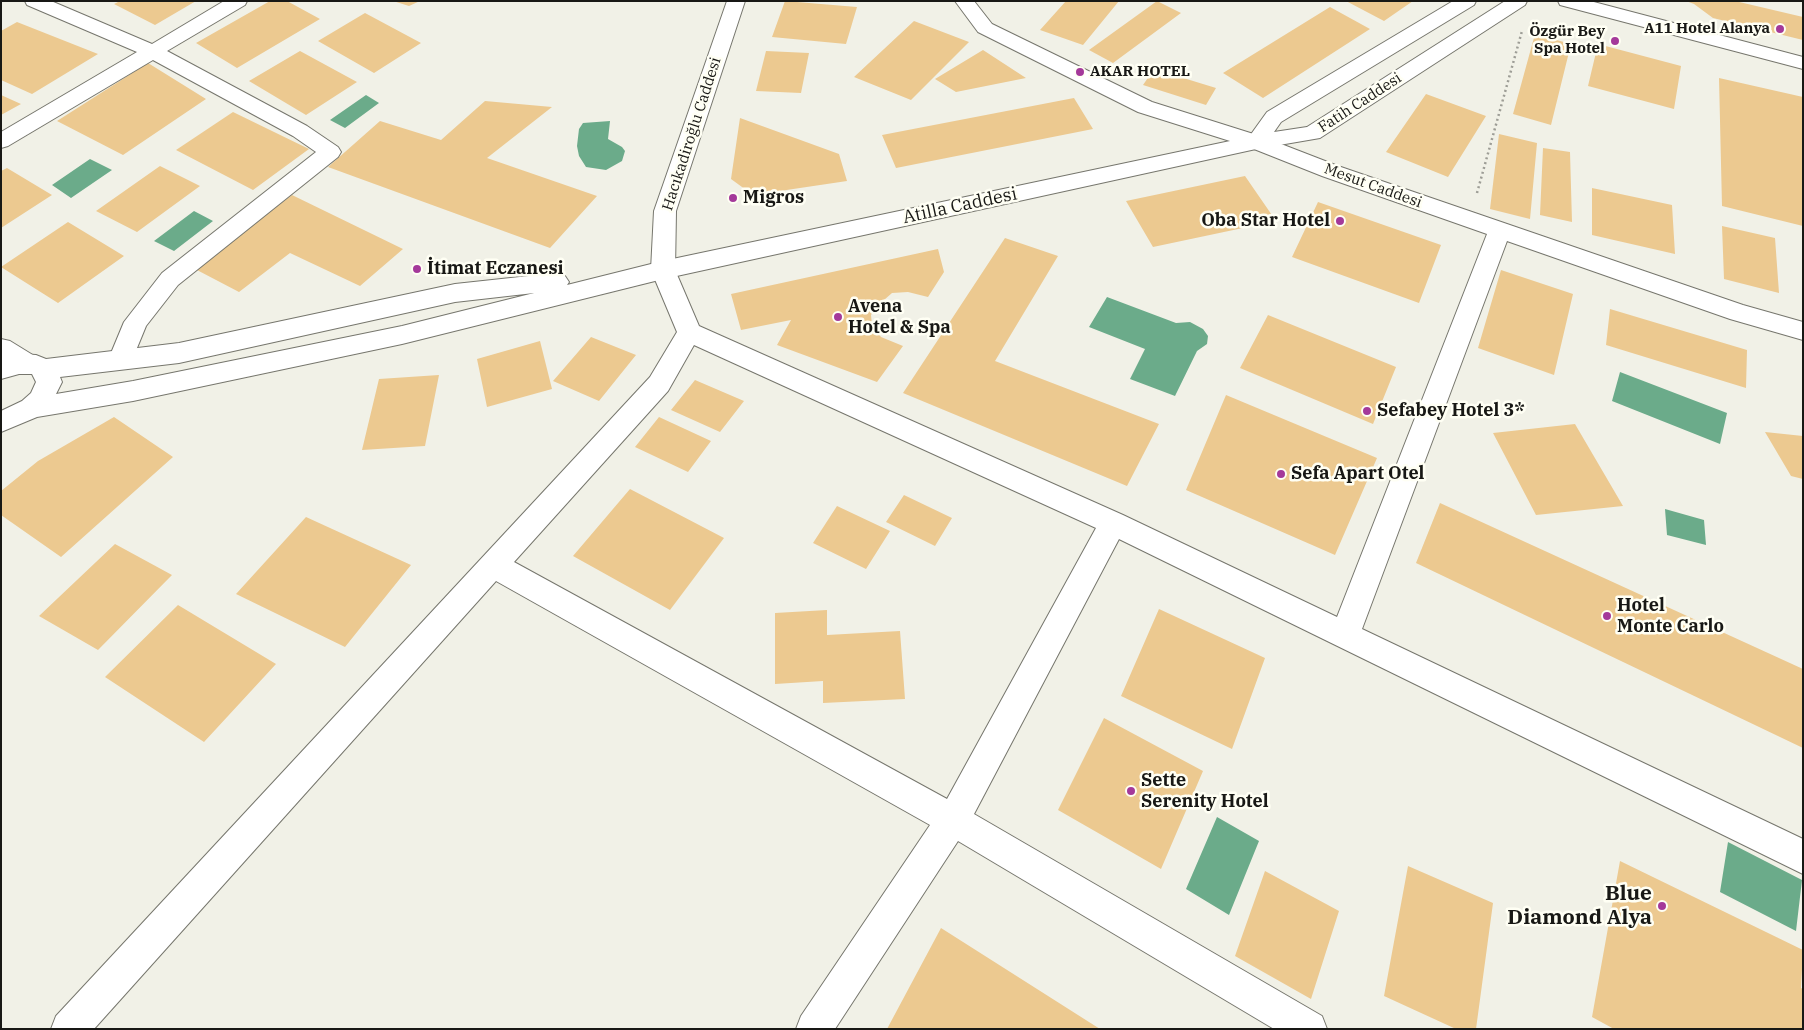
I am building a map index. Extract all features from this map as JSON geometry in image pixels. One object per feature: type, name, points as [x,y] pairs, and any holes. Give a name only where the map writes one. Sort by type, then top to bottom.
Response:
[{"type":"street","points":[[34,1],[152,51],[300,131],[330,152],[170,279],[136,322],[120,358]]},
{"type":"street","points":[[1,141],[238,1]]},
{"type":"street","name":"Hacıkadiroğlu Caddesi","points":[[663,270],[665,211],[736,1]]},
{"type":"street","name":"Mesut Caddesi","points":[[964,1],[985,28],[1145,107],[1256,142],[1330,171],[1499,231],[1739,313],[1803,331]]},
{"type":"street","name":"Fatih Caddesi","points":[[1256,142],[1274,117],[1467,1]]},
{"type":"street","name":"Fatih Caddesi","points":[[1256,142],[1313,133],[1518,1]]},
{"type":"street","points":[[1568,1],[1803,63]]},
{"type":"street","name":"Atilla Caddesi","points":[[663,270],[1256,142]]},
{"type":"street","points":[[1344,636],[1499,231]]},
{"type":"street","points":[[663,270],[688,332],[1113,523],[1803,856]]},
{"type":"street","points":[[16,362],[120,358],[179,352],[455,293],[663,270]]},
{"type":"street","points":[[31,408],[133,391],[402,335],[663,270]]},
{"type":"street","points":[[69,1029],[659,384],[688,332]]},
{"type":"street","points":[[1,422],[31,408],[46,391],[48,375],[16,362]]},
{"type":"street","points":[[814,1029],[953,820],[1113,523]]},
{"type":"street","points":[[493,566],[953,820],[1309,1029]]},
{"type":"path","points":[[1469,220],[1522,30]]},
{"type":"shaded area","points":[[366,95],[379,103],[345,128],[330,120]]},
{"type":"shaded area","points":[[610,121],[608,139],[622,147],[625,151],[622,161],[606,170],[586,167],[579,156],[577,146],[579,129],[583,123]]},
{"type":"shaded area","points":[[90,159],[112,170],[71,198],[52,185]]},
{"type":"shaded area","points":[[194,211],[213,221],[174,251],[154,241]]},
{"type":"shaded area","points":[[1107,297],[1176,323],[1190,322],[1203,329],[1208,336],[1207,344],[1197,351],[1175,396],[1130,379],[1145,349],[1089,327]]},
{"type":"shaded area","points":[[1620,372],[1727,413],[1720,444],[1612,401]]},
{"type":"shaded area","points":[[1665,509],[1704,520],[1706,545],[1667,535]]},
{"type":"shaded area","points":[[1217,817],[1259,841],[1229,915],[1186,889]]},
{"type":"shaded area","points":[[1728,842],[1802,880],[1796,931],[1720,892]]},
{"type":"building","points":[[120,1],[196,1],[155,25],[114,4]]},
{"type":"building","points":[[270,1],[287,1],[320,19],[237,68],[196,43]]},
{"type":"building","points":[[393,1],[420,1],[409,6]]},
{"type":"building","points":[[785,1],[857,7],[846,44],[772,37]]},
{"type":"building","points":[[1066,1],[1119,1],[1083,45],[1040,30]]},
{"type":"building","points":[[1157,1],[1181,13],[1113,63],[1089,50]]},
{"type":"building","points":[[1346,1],[1413,1],[1384,21]]},
{"type":"building","name":"A11 Hotel Alanya","points":[[1686,1],[1735,1],[1803,17],[1803,40],[1713,18],[1694,4]]},
{"type":"building","points":[[1330,7],[1370,29],[1263,98],[1223,73]]},
{"type":"building","points":[[365,13],[421,43],[374,73],[318,41]]},
{"type":"building","points":[[914,21],[969,42],[911,100],[854,77]]},
{"type":"building","points":[[17,22],[98,54],[32,94],[1,80],[1,31]]},
{"type":"building","points":[[1535,34],[1571,44],[1551,125],[1513,114]]},
{"type":"building","points":[[1598,44],[1681,66],[1674,109],[1588,86]]},
{"type":"building","points":[[983,50],[1026,78],[956,92],[935,79]]},
{"type":"building","points":[[300,51],[357,82],[306,115],[249,81]]},
{"type":"building","points":[[766,51],[809,53],[801,93],[756,91]]},
{"type":"building","points":[[148,63],[206,99],[123,155],[57,121]]},
{"type":"building","points":[[1154,69],[1216,88],[1206,105],[1143,85]]},
{"type":"building","points":[[1719,78],[1803,97],[1803,226],[1722,206]]},
{"type":"building","points":[[1426,94],[1486,116],[1448,177],[1386,152]]},
{"type":"building","points":[[1,95],[21,104],[1,115]]},
{"type":"building","points":[[1074,98],[1093,129],[896,168],[882,135]]},
{"type":"building","points":[[485,101],[552,107],[487,158],[597,196],[550,248],[328,167],[380,121],[441,140]]},
{"type":"building","points":[[233,112],[309,149],[253,190],[176,150]]},
{"type":"building","points":[[740,118],[839,154],[847,181],[753,195],[731,179]]},
{"type":"building","points":[[1499,134],[1537,143],[1530,219],[1490,209]]},
{"type":"building","points":[[1543,148],[1570,152],[1572,222],[1540,215]]},
{"type":"building","points":[[160,166],[200,186],[137,232],[96,211]]},
{"type":"building","points":[[7,168],[52,195],[1,228],[1,171]]},
{"type":"building","points":[[1245,176],[1276,221],[1153,247],[1126,201]]},
{"type":"building","points":[[1592,188],[1672,205],[1675,254],[1592,235]]},
{"type":"building","points":[[292,195],[403,249],[360,286],[290,253],[239,292],[195,269]]},
{"type":"building","points":[[1318,202],[1441,245],[1419,303],[1292,257]]},
{"type":"building","points":[[68,222],[124,256],[58,303],[1,267]]},
{"type":"building","points":[[1722,226],[1775,238],[1779,293],[1724,279]]},
{"type":"building","points":[[1005,238],[1058,256],[995,361],[1159,424],[1127,486],[903,393]]},
{"type":"building","points":[[938,249],[944,272],[928,297],[908,292],[892,293],[876,307],[871,315],[872,325],[881,337],[903,346],[877,382],[777,345],[791,320],[741,330],[731,294]]},
{"type":"building","points":[[1501,270],[1573,294],[1554,375],[1478,348]]},
{"type":"building","points":[[1610,309],[1747,350],[1746,388],[1606,345]]},
{"type":"building","points":[[1268,315],[1396,367],[1373,424],[1240,368]]},
{"type":"building","points":[[591,337],[636,355],[599,401],[553,381]]},
{"type":"building","points":[[540,341],[552,389],[487,407],[477,359]]},
{"type":"building","points":[[439,375],[425,446],[362,450],[379,379]]},
{"type":"building","points":[[695,380],[744,401],[720,432],[671,410]]},
{"type":"building","name":"Sefa Apart Otel","points":[[1226,395],[1377,458],[1335,555],[1186,490]]},
{"type":"building","points":[[114,417],[173,457],[61,557],[1,515],[1,491],[38,461]]},
{"type":"building","points":[[659,417],[711,441],[688,472],[635,447]]},
{"type":"building","points":[[1575,424],[1623,506],[1536,515],[1493,433]]},
{"type":"building","points":[[1765,432],[1803,436],[1803,479],[1791,476]]},
{"type":"building","points":[[630,489],[724,538],[670,610],[573,556]]},
{"type":"building","points":[[904,495],[952,518],[935,546],[886,522]]},
{"type":"building","name":"Hotel Monte Carlo","points":[[1440,503],[1803,669],[1803,748],[1416,563]]},
{"type":"building","points":[[837,506],[890,531],[866,569],[813,543]]},
{"type":"building","points":[[306,517],[411,565],[345,647],[236,594]]},
{"type":"building","points":[[115,544],[172,575],[98,650],[39,616]]},
{"type":"building","points":[[178,605],[276,664],[204,742],[105,677]]},
{"type":"building","points":[[1159,609],[1265,658],[1232,749],[1121,696]]},
{"type":"building","points":[[827,610],[827,635],[900,631],[905,699],[823,703],[823,681],[775,684],[775,613]]},
{"type":"building","name":"Sette Serenity Hotel","points":[[1104,718],[1203,771],[1161,869],[1058,810]]},
{"type":"building","name":"Blue Diamond Alya","points":[[1620,861],[1803,950],[1801,988],[1803,989],[1803,1029],[1614,1029],[1592,1017]]},
{"type":"building","points":[[1408,866],[1493,903],[1476,1029],[1456,1029],[1384,996]]},
{"type":"building","points":[[1265,871],[1339,911],[1311,999],[1235,956]]},
{"type":"building","points":[[941,928],[1100,1029],[887,1029]]},
{"type":"place","name":"A11 Hotel Alanya","points":[[1780,29]]},
{"type":"place","name":"Özgür Bey Spa Hotel","points":[[1615,41]]},
{"type":"place","name":"AKAR HOTEL","points":[[1080,72]]},
{"type":"place","name":"Migros","points":[[733,198]]},
{"type":"place","name":"Oba Star Hotel","points":[[1340,221]]},
{"type":"place","name":"İtimat Eczanesi","points":[[417,269]]},
{"type":"place","name":"Avena Hotel & Spa","points":[[838,317]]},
{"type":"place","name":"Sefabey Hotel 3*","points":[[1367,411]]},
{"type":"place","name":"Sefa Apart Otel","points":[[1281,474]]},
{"type":"place","name":"Hotel Monte Carlo","points":[[1607,616]]},
{"type":"place","name":"Sette Serenity Hotel","points":[[1131,791]]},
{"type":"place","name":"Blue Diamond Alya","points":[[1662,906]]}]
